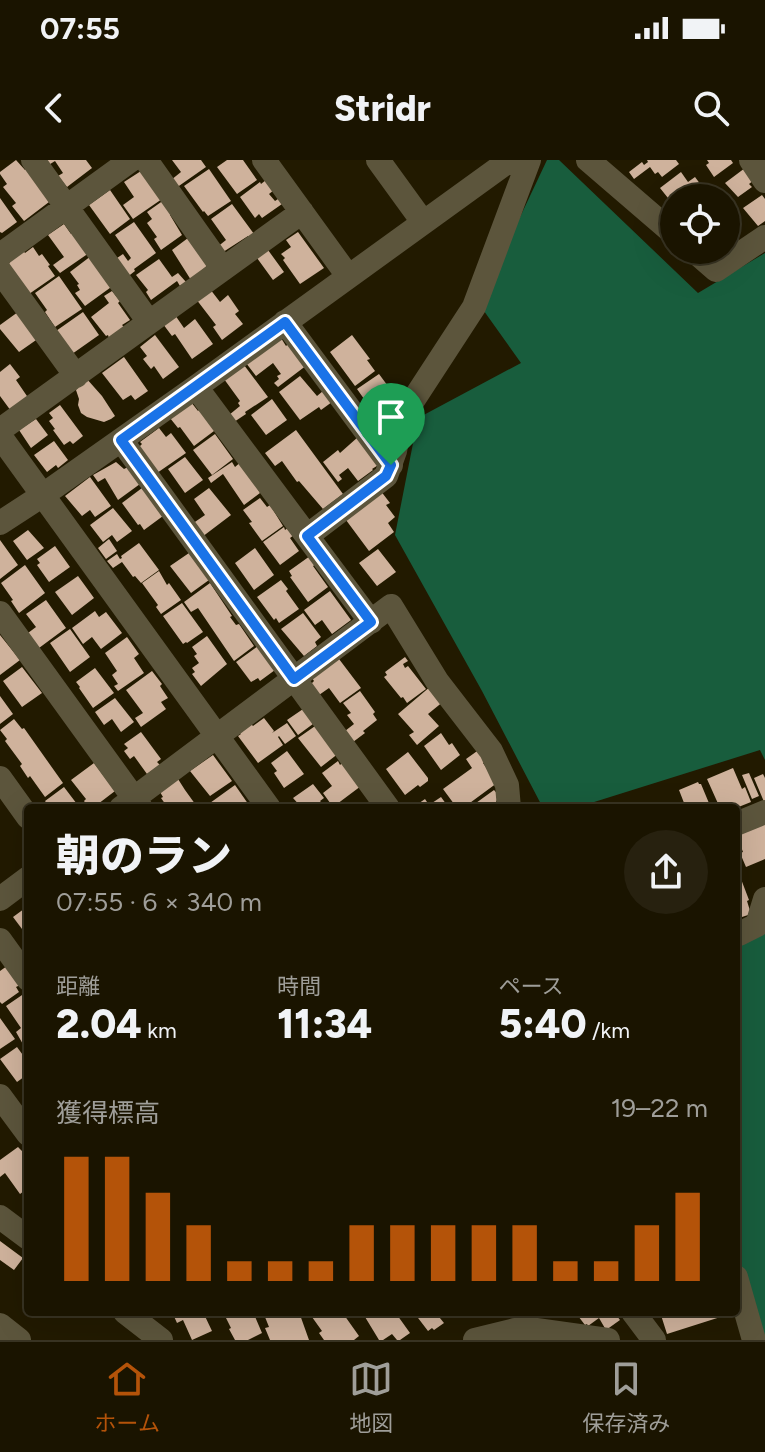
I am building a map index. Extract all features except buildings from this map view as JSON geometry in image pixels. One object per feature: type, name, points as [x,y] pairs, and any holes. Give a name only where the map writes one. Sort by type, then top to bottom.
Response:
[{"type":"street","points":[[33,160],[149,322]]},
{"type":"street","points":[[0,255],[131,160]]},
{"type":"street","points":[[146,160],[223,269]]},
{"type":"street","points":[[264,160],[348,276]]},
{"type":"street","points":[[378,160],[423,222]]},
{"type":"street","points":[[0,523],[196,387],[510,160]]},
{"type":"street","points":[[307,536],[386,476],[401,419],[474,307],[529,160]]},
{"type":"street","points":[[588,160],[660,222]]},
{"type":"street","points":[[751,160],[765,181]]},
{"type":"street","points":[[266,804],[0,433],[302,212]]},
{"type":"street","points":[[740,254],[765,237]]},
{"type":"street","points":[[0,271],[76,376]]},
{"type":"street","points":[[285,322],[391,465]]},
{"type":"street","points":[[196,387],[371,622]]},
{"type":"street","points":[[121,440],[385,804]]},
{"type":"street","points":[[133,804],[217,735],[391,606],[437,681],[491,751],[507,785],[509,804]]},
{"type":"street","points":[[0,613],[131,804]]},
{"type":"street","points":[[0,778],[24,811]]},
{"type":"street","points":[[740,822],[765,812]]},
{"type":"street","points":[[0,899],[24,881]]},
{"type":"street","points":[[740,934],[757,925],[765,899]]},
{"type":"street","points":[[0,940],[24,973]]},
{"type":"street","points":[[0,1096],[24,1129]]},
{"type":"street","points":[[0,1217],[24,1235]]},
{"type":"street","points":[[740,1291],[754,1340]]},
{"type":"street","points":[[130,1316],[161,1340]]},
{"type":"street","points":[[636,1316],[652,1340]]},
{"type":"street","points":[[0,1325],[19,1340]]},
{"type":"street","points":[[475,1340],[529,1329],[608,1340]]},
{"type":"green space","points":[[547,160],[559,160],[660,257],[660,264],[668,264],[698,293],[765,253],[765,760],[760,750],[588,804],[541,804],[395,535],[418,418],[521,363],[479,304]]},
{"type":"green space","points":[[765,930],[765,1339],[740,1264],[740,946]]},
{"type":"route","points":[[285,322],[391,465],[386,476],[307,536],[371,622],[294,679],[121,440],[285,322]]}]
